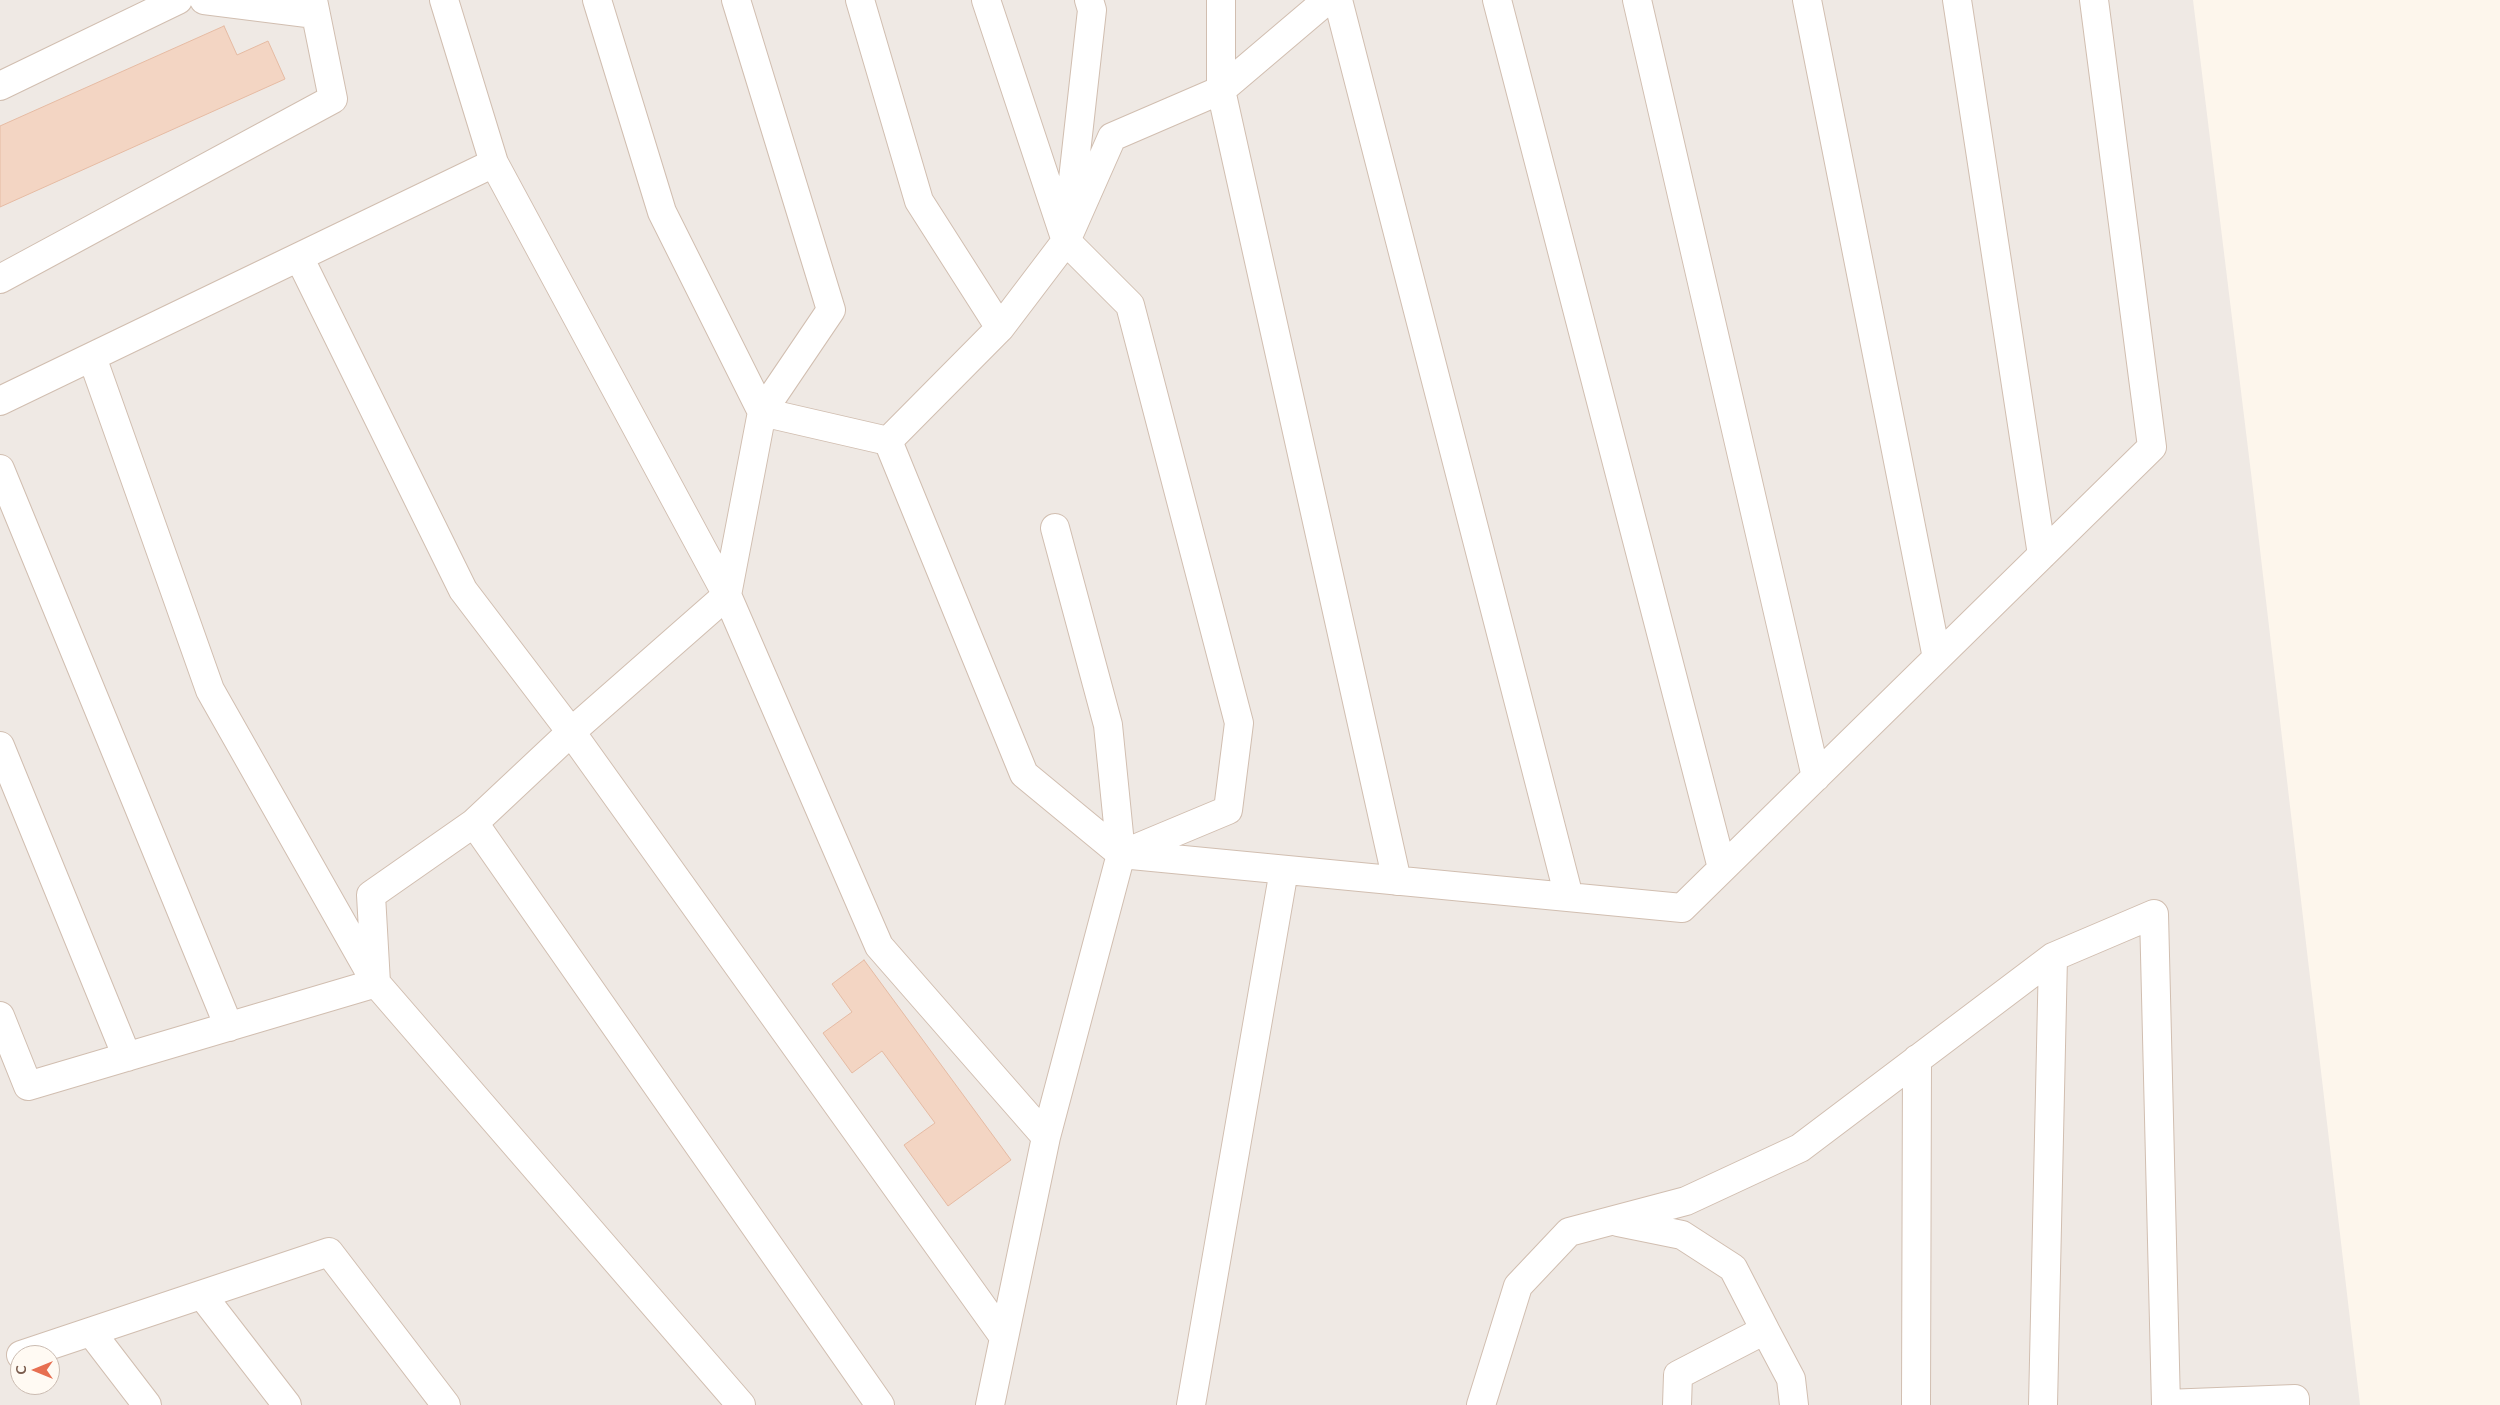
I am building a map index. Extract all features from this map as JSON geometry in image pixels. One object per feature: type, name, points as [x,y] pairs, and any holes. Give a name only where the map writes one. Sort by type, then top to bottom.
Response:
[{"type":"lane","points":[[0,86],[178,0]]},
{"type":"lane","points":[[0,279],[333,98],[314,7],[204,0]]},
{"type":"lane","points":[[444,0],[494,163],[727,594],[879,946],[1046,1137]]},
{"type":"lane","points":[[597,0],[662,212],[762,412]]},
{"type":"lane","points":[[376,983],[372,894],[474,823],[571,732],[727,594],[762,412],[831,310],[736,0]]},
{"type":"lane","points":[[860,0],[919,201],[1000,328]]},
{"type":"lane","points":[[986,0],[1066,241],[1130,305],[1239,723],[1228,810],[1121,854]]},
{"type":"lane","points":[[1066,241],[1092,10],[1089,0]]},
{"type":"lane","points":[[1221,0],[1221,90],[1397,881]]},
{"type":"lane","points":[[888,441],[1000,328],[1066,241],[1112,137],[1221,90],[1327,0]]},
{"type":"lane","points":[[1338,0],[1569,897]]},
{"type":"lane","points":[[1497,0],[1722,868]]},
{"type":"lane","points":[[1637,0],[1816,777]]},
{"type":"lane","points":[[1807,0],[1937,658]]},
{"type":"lane","points":[[1957,0],[2042,555]]},
{"type":"lane","points":[[888,441],[1024,774],[1121,854],[1682,908],[2152,448],[2094,0]]},
{"type":"lane","points":[[0,401],[494,163]]},
{"type":"lane","points":[[299,257],[463,590],[571,732],[1004,1337]]},
{"type":"lane","points":[[92,357],[210,690],[376,983],[741,1405]]},
{"type":"lane","points":[[762,412],[888,441]]},
{"type":"lane","points":[[0,469],[229,1027]]},
{"type":"lane","points":[[990,1405],[1046,1137],[1121,854],[1108,726],[1055,528]]},
{"type":"lane","points":[[0,746],[127,1057]]},
{"type":"lane","points":[[474,823],[880,1405]]},
{"type":"lane","points":[[1191,1405],[1284,870]]},
{"type":"lane","points":[[1481,1405],[1518,1286],[1569,1232],[1686,1201],[1800,1148],[2053,957],[2154,914],[2166,1404],[2294,1399],[2295,1405]]},
{"type":"lane","points":[[2042,1405],[2053,957]]},
{"type":"lane","points":[[0,1016],[28,1086],[376,983]]},
{"type":"lane","points":[[1916,1405],[1917,1059]]},
{"type":"lane","points":[[1611,1221],[1682,1235],[1733,1268],[1791,1379],[1794,1405]]},
{"type":"lane","points":[[51,1345],[329,1252],[446,1405]]},
{"type":"lane","points":[[202,1295],[287,1405]]},
{"type":"lane","points":[[1677,1405],[1678,1375],[1764,1330]]},
{"type":"lane","points":[[91,1332],[147,1405]]},
{"type":"shaded area","points":[[0,0],[2193,0],[2252,481],[2360,1405],[0,1405]]},
{"type":"building","points":[[224,26],[237,55],[268,41],[285,79],[0,207],[0,126]]},
{"type":"building","points":[[864,960],[1011,1160],[948,1206],[904,1145],[935,1123],[882,1051],[852,1073],[823,1033],[852,1012],[832,984]]}]
